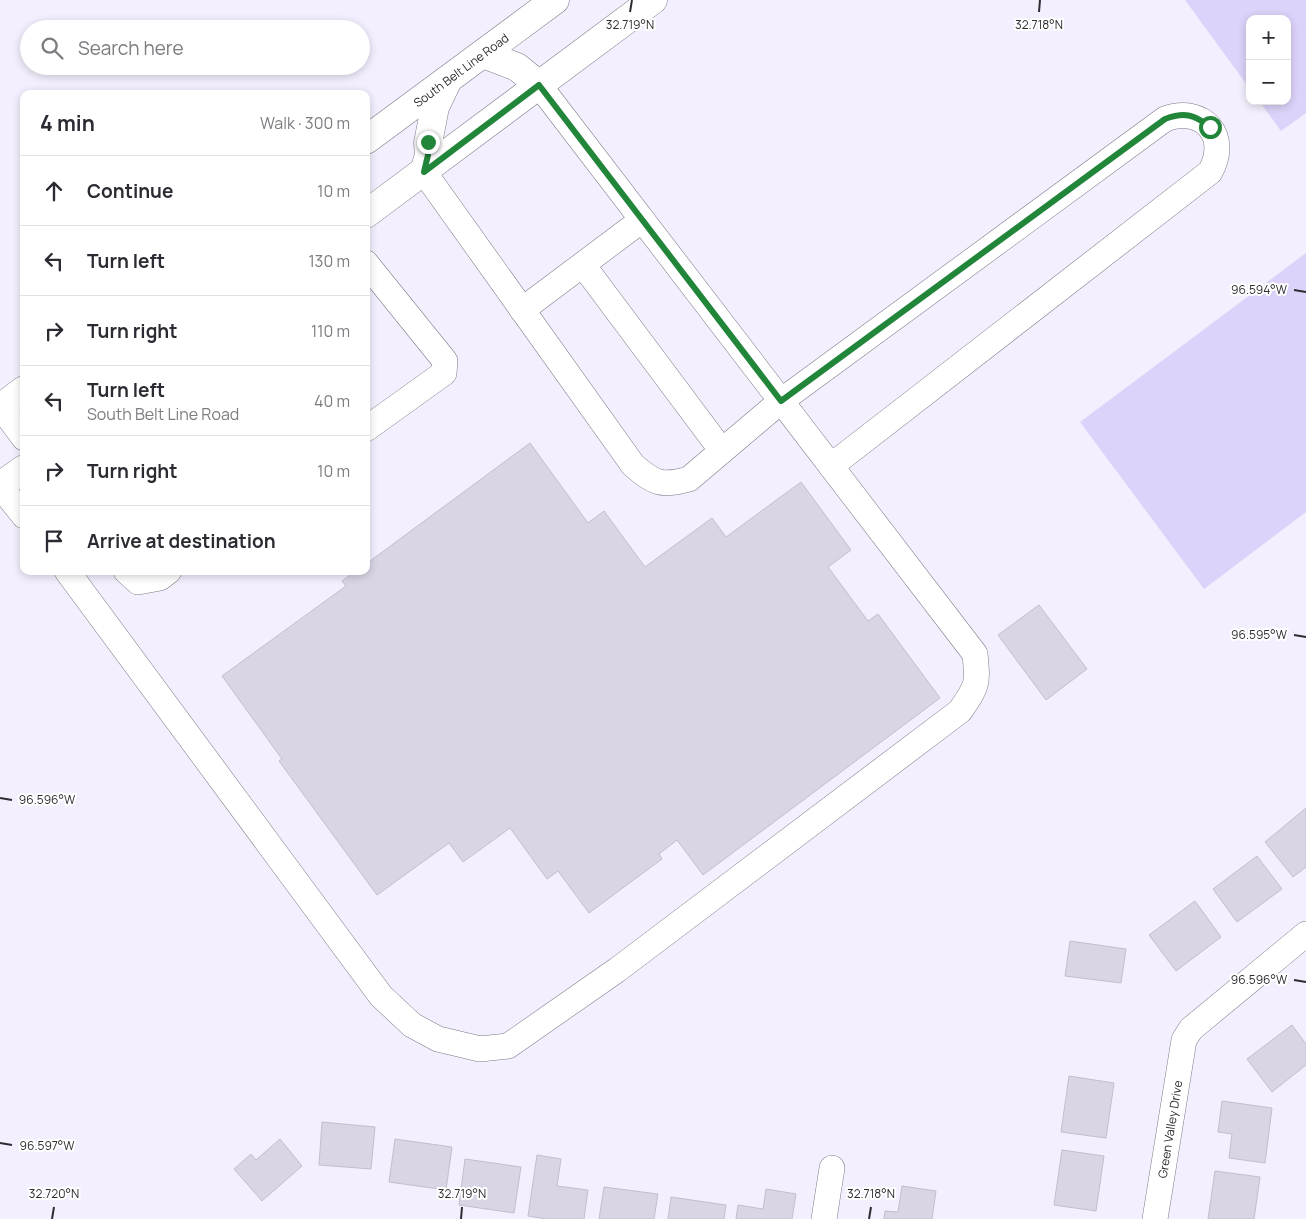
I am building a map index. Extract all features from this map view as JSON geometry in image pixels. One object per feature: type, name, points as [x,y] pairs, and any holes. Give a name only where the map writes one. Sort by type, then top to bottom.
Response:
[{"type":"main road","name":"South Belt Line Road","points":[[370,137],[555,0]]},
{"type":"main road","points":[[370,211],[653,0]]},
{"type":"main road","points":[[483,54],[517,67],[539,85]]},
{"type":"main road","points":[[424,172],[435,107],[449,79]]},
{"type":"main road","points":[[0,408],[20,393]]},
{"type":"main road","points":[[0,486],[20,472]]},
{"type":"street","points":[[70,575],[381,996],[412,1025],[438,1039],[480,1049],[508,1046],[617,970],[960,711],[974,692],[978,679],[975,654],[539,85]]},
{"type":"street","points":[[424,172],[633,466],[650,480],[671,484],[689,479],[781,401],[1165,119],[1177,115],[1189,115],[1200,119],[1210,127],[1216,138],[1218,150],[1216,162],[1210,172],[831,466]]},
{"type":"street","points":[[522,310],[642,220]]},
{"type":"street","points":[[582,265],[722,451]]},
{"type":"street","points":[[370,269],[445,361],[444,373],[370,426]]},
{"type":"street","points":[[0,408],[20,433]]},
{"type":"street","points":[[0,486],[20,511]]},
{"type":"street","points":[[130,575],[138,582],[160,578],[164,575]]},
{"type":"street","name":"Green Valley Drive","points":[[1156,1219],[1184,1040],[1190,1029],[1306,934]]},
{"type":"street","points":[[824,1219],[832,1168]]},
{"type":"shaded area","points":[[1185,0],[1306,0],[1306,113],[1281,131],[1262,105],[1291,105],[1291,15],[1246,15],[1246,84]]},
{"type":"shaded area","points":[[1306,253],[1306,512],[1204,589],[1080,422]]},
{"type":"building","points":[[530,443],[588,523],[604,511],[645,567],[712,518],[726,537],[801,482],[851,550],[828,567],[868,621],[878,614],[940,698],[703,875],[677,840],[659,854],[662,859],[589,913],[558,871],[547,879],[510,828],[463,862],[449,843],[377,895],[279,761],[282,759],[222,676],[346,586],[342,581],[350,575],[370,575],[370,561]]},
{"type":"building","points":[[1039,605],[1087,669],[1046,700],[998,635]]},
{"type":"building","points":[[1306,808],[1306,867],[1293,877],[1265,842]]},
{"type":"building","points":[[1257,856],[1282,889],[1237,922],[1213,889]]},
{"type":"building","points":[[1195,901],[1221,937],[1176,971],[1149,935]]},
{"type":"building","points":[[1070,941],[1126,949],[1121,983],[1065,976]]},
{"type":"building","points":[[1292,1025],[1306,1044],[1306,1065],[1272,1092],[1247,1059]]},
{"type":"building","points":[[1069,1076],[1114,1083],[1106,1138],[1061,1132]]},
{"type":"building","points":[[1222,1101],[1272,1108],[1265,1163],[1229,1158],[1232,1134],[1218,1132]]},
{"type":"building","points":[[322,1122],[375,1127],[371,1169],[319,1165]]},
{"type":"building","points":[[280,1139],[302,1166],[262,1201],[234,1169],[251,1154],[256,1160]]},
{"type":"building","points":[[395,1139],[452,1147],[446,1190],[389,1182]]},
{"type":"building","points":[[1062,1150],[1104,1156],[1096,1211],[1054,1205]]},
{"type":"building","points":[[537,1155],[561,1159],[557,1186],[588,1190],[584,1219],[547,1219],[528,1216]]},
{"type":"building","points":[[465,1159],[521,1167],[514,1213],[459,1205]]},
{"type":"building","points":[[1215,1171],[1260,1177],[1254,1219],[1208,1219]]},
{"type":"building","points":[[902,1186],[936,1191],[932,1219],[884,1219],[885,1211],[898,1212]]},
{"type":"building","points":[[604,1187],[658,1194],[654,1219],[599,1219]]},
{"type":"building","points":[[766,1189],[796,1194],[792,1219],[736,1219],[738,1205],[763,1209]]},
{"type":"building","points":[[671,1197],[726,1205],[724,1219],[668,1219]]},
{"type":"route","points":[[428,142],[428,155],[424,172],[539,85],[781,401],[1165,119],[1177,115],[1189,115],[1200,119],[1210,127]]}]
